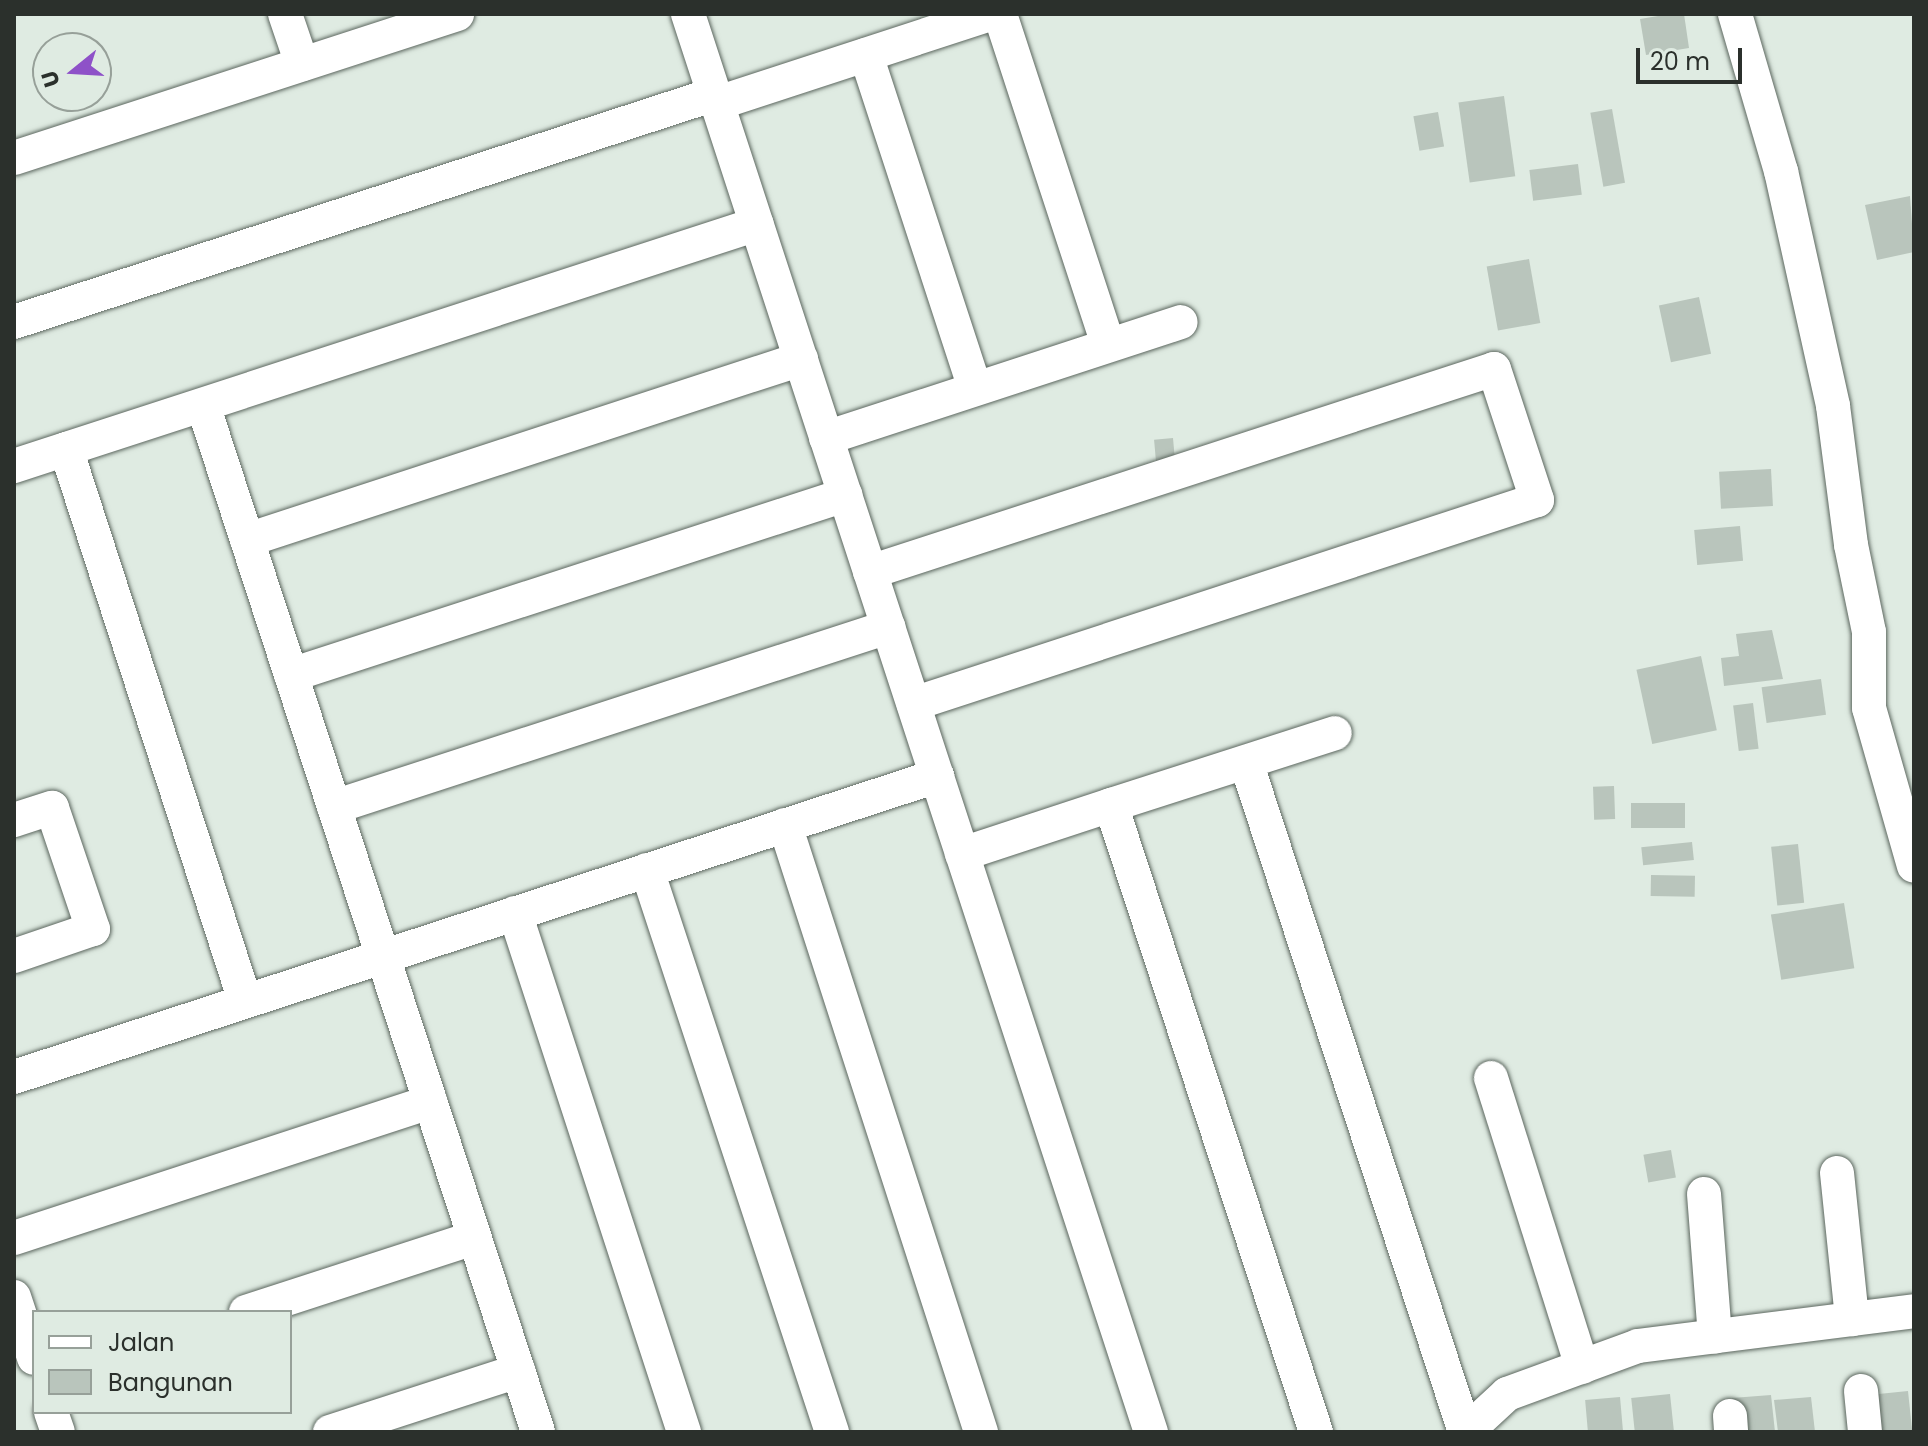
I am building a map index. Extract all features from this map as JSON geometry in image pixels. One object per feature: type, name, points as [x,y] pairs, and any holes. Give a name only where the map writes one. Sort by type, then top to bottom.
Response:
[{"type":"street","points":[[285,14],[302,64]]},
{"type":"street","points":[[688,14],[1151,1432]]},
{"type":"street","points":[[14,322],[716,98],[866,55],[991,14]]},
{"type":"street","points":[[1000,14],[1108,345]]},
{"type":"street","points":[[1735,14],[1781,171],[1833,406],[1851,545],[1869,632],[1869,708],[1914,866]]},
{"type":"street","points":[[14,158],[440,17]]},
{"type":"street","points":[[866,55],[975,389]]},
{"type":"street","points":[[14,466],[757,224]]},
{"type":"street","points":[[826,438],[1181,322]]},
{"type":"street","points":[[247,540],[801,359]]},
{"type":"street","points":[[870,572],[1494,369],[1537,500],[913,704]]},
{"type":"street","points":[[203,405],[538,1432]]},
{"type":"street","points":[[66,449],[245,1001]]},
{"type":"street","points":[[291,675],[845,495]]},
{"type":"street","points":[[334,807],[888,627]]},
{"type":"street","points":[[962,854],[1335,733]]},
{"type":"street","points":[[1246,762],[1466,1432],[1507,1394],[1638,1346],[1914,1311]]},
{"type":"street","points":[[14,1077],[937,776]]},
{"type":"street","points":[[1111,805],[1316,1432]]},
{"type":"street","points":[[14,820],[52,808],[93,929],[14,956]]},
{"type":"street","points":[[785,825],[981,1432]]},
{"type":"street","points":[[647,870],[832,1432]]},
{"type":"street","points":[[515,913],[684,1432]]},
{"type":"street","points":[[1491,1078],[1582,1367]]},
{"type":"street","points":[[14,1238],[430,1102]]},
{"type":"street","points":[[1837,1173],[1852,1319]]},
{"type":"street","points":[[1704,1194],[1715,1337]]},
{"type":"street","points":[[252,1310],[474,1238]]},
{"type":"street","points":[[14,1297],[32,1352]]},
{"type":"street","points":[[330,1432],[518,1371]]},
{"type":"street","points":[[1861,1391],[1865,1432]]},
{"type":"building","points":[[1684,14],[1689,48],[1646,55],[1640,19]]},
{"type":"building","points":[[1504,96],[1515,176],[1470,183],[1458,102]]},
{"type":"building","points":[[1612,109],[1625,183],[1603,187],[1590,113]]},
{"type":"building","points":[[1438,112],[1444,146],[1419,151],[1413,116]]},
{"type":"building","points":[[1578,164],[1582,195],[1533,201],[1529,170]]},
{"type":"building","points":[[1910,196],[1914,252],[1877,260],[1865,205]]},
{"type":"building","points":[[1529,259],[1540,323],[1498,330],[1487,266]]},
{"type":"building","points":[[1699,297],[1711,354],[1671,362],[1659,306]]},
{"type":"building","points":[[1173,438],[1175,461],[1156,463],[1154,440]]},
{"type":"building","points":[[1771,469],[1773,506],[1721,509],[1719,472]]},
{"type":"building","points":[[1740,526],[1743,561],[1697,565],[1694,530]]},
{"type":"building","points":[[1772,630],[1783,679],[1724,686],[1721,658],[1739,656],[1736,634]]},
{"type":"building","points":[[1701,656],[1717,730],[1652,744],[1636,670]]},
{"type":"building","points":[[1821,679],[1826,715],[1767,723],[1762,687]]},
{"type":"building","points":[[1753,703],[1759,749],[1739,751],[1733,705]]},
{"type":"building","points":[[1614,786],[1615,819],[1594,820],[1593,787]]},
{"type":"building","points":[[1631,803],[1685,803],[1685,828],[1631,828]]},
{"type":"building","points":[[1692,842],[1694,860],[1643,865],[1641,847]]},
{"type":"building","points":[[1798,844],[1804,903],[1777,905],[1771,847]]},
{"type":"building","points":[[1651,875],[1695,876],[1695,897],[1651,896]]},
{"type":"building","points":[[1844,903],[1854,968],[1781,980],[1771,915]]},
{"type":"building","points":[[1671,1150],[1676,1178],[1648,1182],[1643,1155]]},
{"type":"building","points":[[1908,1391],[1912,1432],[1875,1432],[1871,1395]]},
{"type":"building","points":[[1670,1394],[1674,1432],[1635,1432],[1631,1398]]},
{"type":"building","points":[[1771,1395],[1775,1432],[1736,1432],[1732,1398]]},
{"type":"building","points":[[1620,1397],[1623,1432],[1588,1432],[1585,1400]]},
{"type":"building","points":[[1811,1397],[1815,1432],[1778,1432],[1774,1400]]}]
